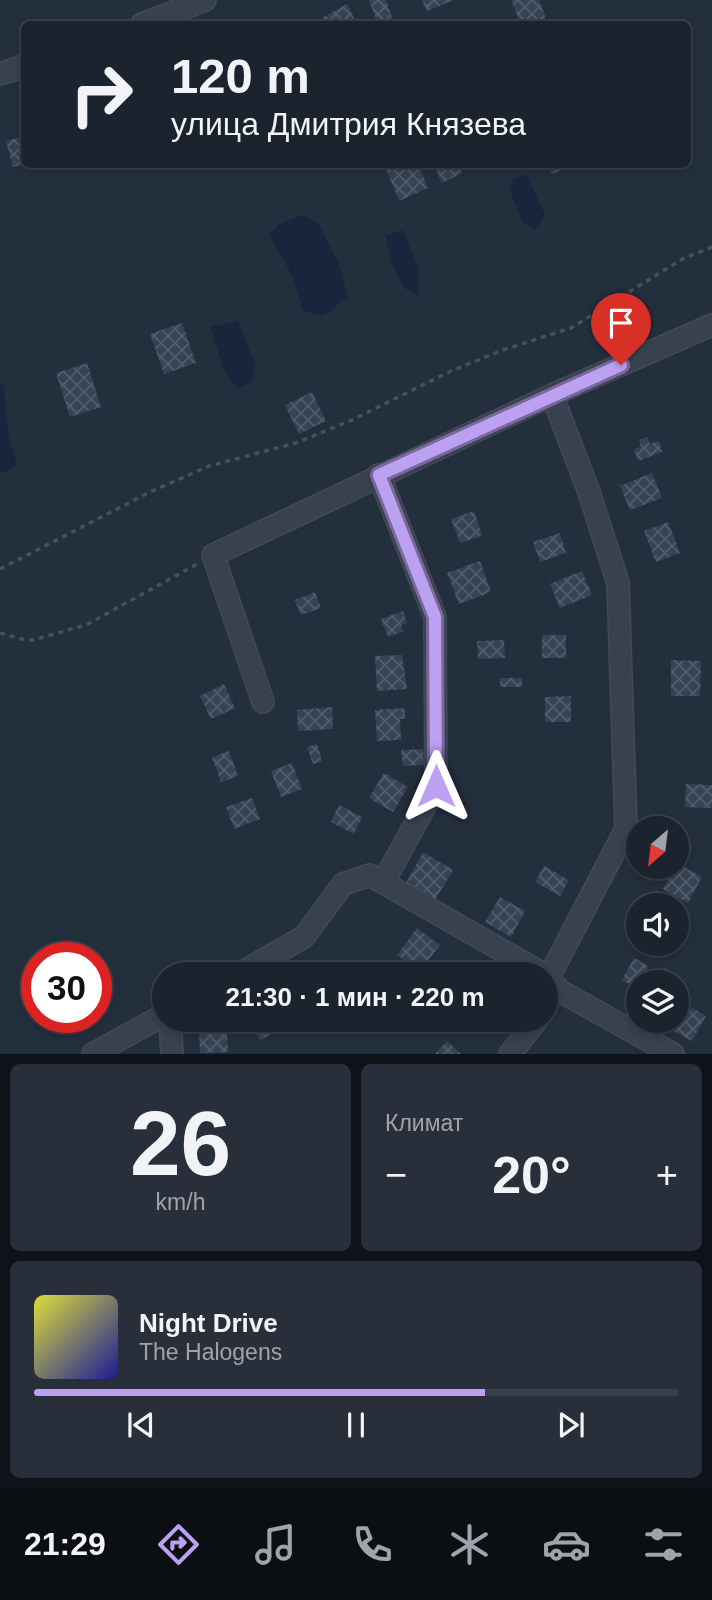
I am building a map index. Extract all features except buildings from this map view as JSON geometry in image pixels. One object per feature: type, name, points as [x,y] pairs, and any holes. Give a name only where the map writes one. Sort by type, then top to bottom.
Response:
[{"type":"street","points":[[150,21],[205,0]]},
{"type":"street","points":[[0,74],[21,67]]},
{"type":"street","points":[[263,702],[213,555],[552,395],[712,326]]},
{"type":"street","points":[[552,395],[589,492],[618,583],[626,829],[558,963]]},
{"type":"street","points":[[377,878],[436,786],[435,617],[379,475]]},
{"type":"street","points":[[260,962],[304,937],[343,884],[377,878],[521,962]]},
{"type":"street","points":[[558,984],[673,1054]]},
{"type":"street","points":[[93,1054],[152,1022]]},
{"type":"street","points":[[171,1032],[172,1054]]},
{"type":"street","points":[[510,1054],[527,1032]]},
{"type":"path","points":[[0,569],[152,491],[209,466],[296,443],[352,420],[451,371],[503,350],[571,328],[684,258],[712,247]]},
{"type":"path","points":[[0,633],[33,640],[86,625],[213,555]]},
{"type":"water","points":[[527,175],[545,215],[535,230],[523,223],[510,190],[513,179]]},
{"type":"water","points":[[303,215],[319,225],[339,264],[348,297],[323,316],[303,311],[292,275],[269,234],[279,224]]},
{"type":"water","points":[[403,230],[418,267],[419,296],[404,288],[391,261],[386,236]]},
{"type":"water","points":[[238,321],[255,364],[252,382],[237,388],[224,370],[210,327]]},
{"type":"water","points":[[0,384],[3,384],[9,437],[17,465],[0,474]]},
{"type":"route","points":[[436,786],[435,617],[379,475],[621,365]]}]
